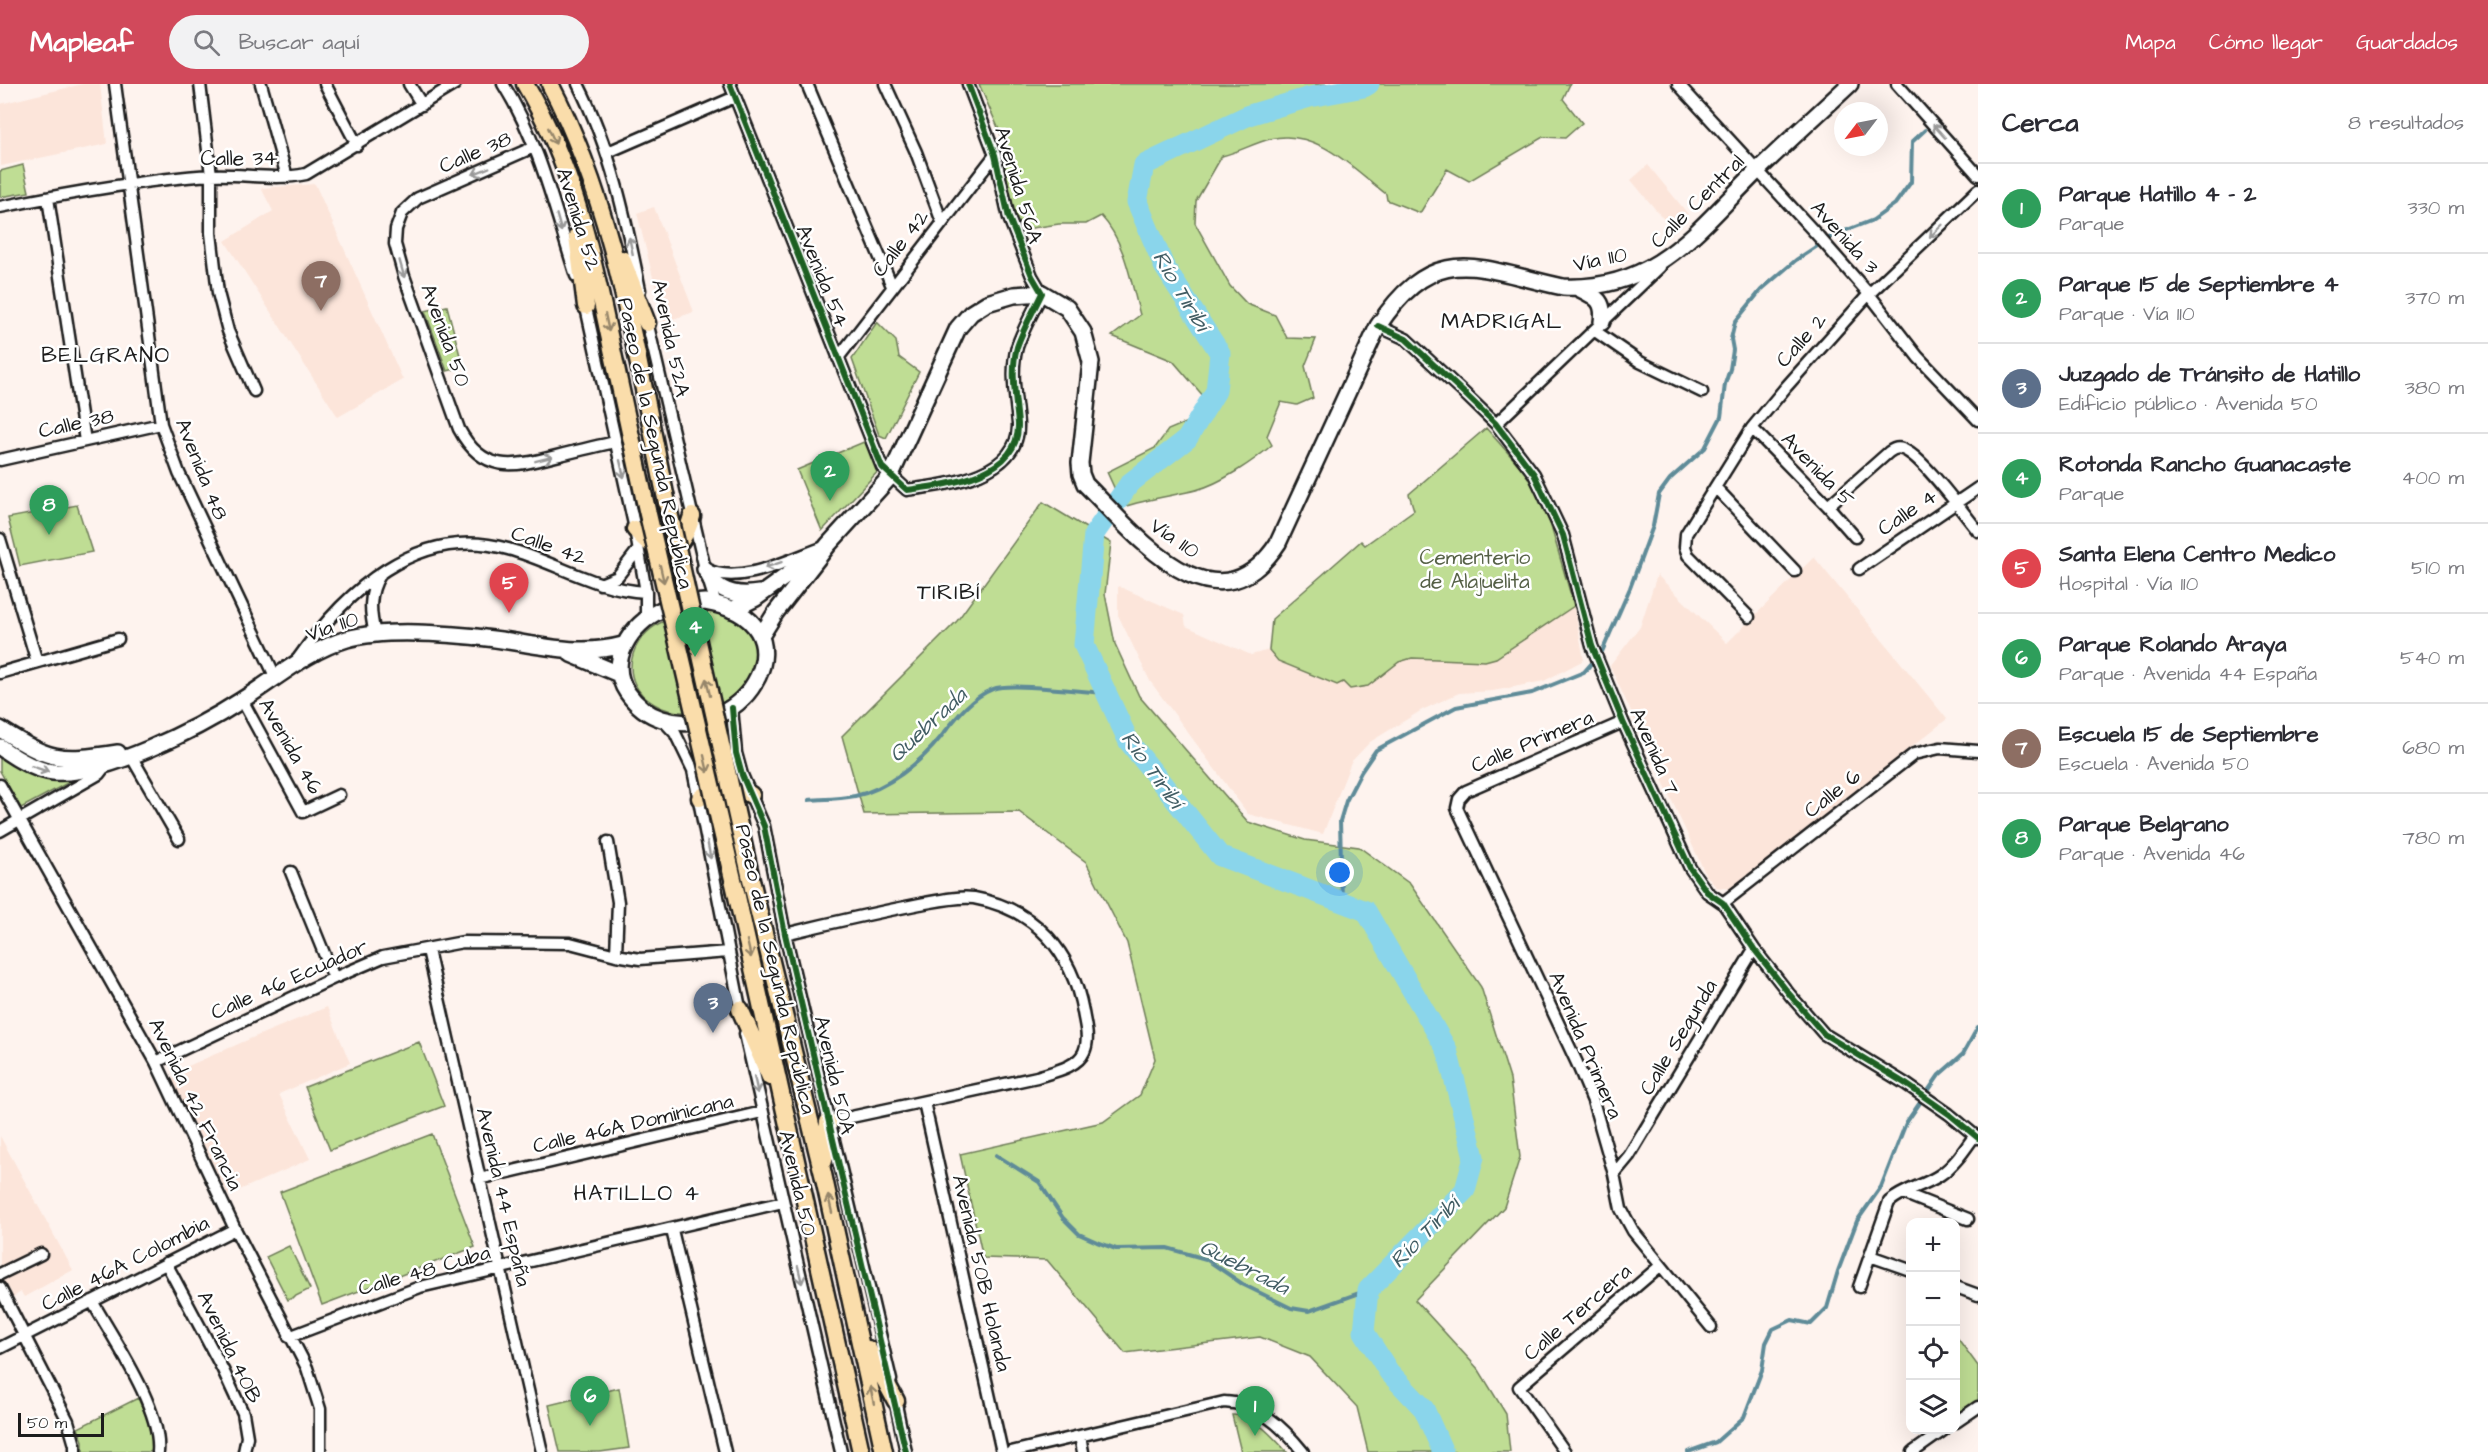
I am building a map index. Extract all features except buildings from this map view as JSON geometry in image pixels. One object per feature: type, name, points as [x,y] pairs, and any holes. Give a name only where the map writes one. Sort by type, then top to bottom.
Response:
[{"type":"highway","name":"Paseo de la Segunda República","points":[[525,84],[537,104],[568,173],[598,280],[644,497],[736,892],[861,1452]]},
{"type":"highway","name":"Paseo de la Segunda República","points":[[550,84],[567,117],[596,191],[628,323],[753,888],[823,1174],[884,1452]]},
{"type":"highway","points":[[568,173],[586,306]]},
{"type":"highway","points":[[596,191],[647,323]]},
{"type":"highway","points":[[635,529],[651,545],[669,549],[680,543],[686,535],[692,516]]},
{"type":"highway","points":[[700,798],[707,792],[726,786],[743,789],[751,795]]},
{"type":"highway","points":[[740,1009],[785,1112]]},
{"type":"highway","points":[[823,1174],[828,1122]]},
{"type":"highway","points":[[858,1331],[896,1401]]},
{"type":"main road","name":"Calle Central","points":[[1675,253],[1850,84]]},
{"type":"main road","name":"Vía 110","points":[[1042,293],[1067,308],[1083,332],[1091,362],[1080,463],[1081,474],[1088,486],[1135,536],[1161,558],[1192,576],[1222,582],[1253,573],[1278,543],[1378,326],[1390,308],[1409,288],[1425,276],[1444,268],[1478,267],[1563,287],[1578,288],[1635,275],[1675,253]]},
{"type":"main road","points":[[1578,288],[1599,300],[1603,311],[1598,326]]},
{"type":"main road","points":[[732,610],[756,598],[828,545],[853,521],[890,477],[958,328],[971,313],[987,303],[1014,295],[1042,293]]},
{"type":"main road","points":[[761,636],[776,612],[828,545]]},
{"type":"main road","points":[[705,569],[718,586],[731,593],[745,596],[772,587]]},
{"type":"main road","points":[[681,603],[716,604],[732,610],[751,621],[761,636],[765,654],[763,669],[752,688],[732,708],[704,720],[679,722],[662,719],[636,706],[624,689],[619,674],[623,645],[630,635],[659,611],[681,603]]},
{"type":"main road","name":"Vía 110","points":[[0,747],[34,768],[52,772],[86,770],[106,764],[148,748],[242,700],[275,676],[321,649],[348,639],[375,634],[442,635],[554,649],[596,650],[623,645]]},
{"type":"main road","name":"Vía 110","points":[[554,649],[619,674]]},
{"type":"main road","name":"Vía 110","points":[[0,729],[31,749],[49,757],[73,759],[148,748]]},
{"type":"street","name":"Avenida 48","points":[[115,84],[161,424],[183,482],[275,676]]},
{"type":"street","points":[[200,84],[211,175],[211,233],[218,293],[230,337],[254,391]]},
{"type":"street","points":[[261,84],[287,177]]},
{"type":"street","points":[[325,84],[357,145]]},
{"type":"street","points":[[409,84],[422,105]]},
{"type":"street","name":"Calle 34","points":[[0,207],[211,175],[287,177],[309,173],[455,84]]},
{"type":"street","name":"Avenida 52","points":[[503,84],[518,109],[545,174],[586,306],[635,529],[646,592],[646,620]]},
{"type":"street","name":"Avenida 52A","points":[[578,84],[608,152],[626,220],[647,323],[692,516],[716,604]]},
{"type":"street","name":"Avenida 54","points":[[730,84],[882,467],[890,477]]},
{"type":"street","points":[[807,84],[892,286]]},
{"type":"street","points":[[885,84],[916,152],[942,222]]},
{"type":"street","name":"Avenida 56A","points":[[968,84],[995,155],[1009,218],[1032,276],[1042,293]]},
{"type":"street","name":"Avenida 3","points":[[1678,84],[1819,237],[1869,294],[1918,357],[1978,420]]},
{"type":"street","points":[[1897,84],[1978,175]]},
{"type":"street","points":[[608,152],[735,97]]},
{"type":"street","name":"Calle 38","points":[[402,213],[418,198],[534,147]]},
{"type":"street","name":"Calle 42","points":[[838,357],[995,155]]},
{"type":"street","name":"Calle 2","points":[[1749,616],[1688,555],[1684,541],[1752,428],[1869,294],[1978,190]]},
{"type":"street","points":[[48,198],[85,441]]},
{"type":"street","name":"Avenida 50","points":[[402,213],[394,237],[404,276],[459,429],[471,447],[487,460],[504,465],[523,464],[616,442]]},
{"type":"street","name":"Calle Central","points":[[1496,424],[1675,253]]},
{"type":"street","points":[[890,477],[907,490],[939,486],[968,480],[988,469],[1007,454],[1017,437],[1018,425],[1014,399],[1017,347],[1042,293]]},
{"type":"street","name":"Avenida 7","points":[[1378,326],[1406,339],[1496,424],[1534,474],[1563,535],[1592,646],[1623,722],[1690,868],[1707,892],[1724,903],[1754,949],[1824,1034],[1906,1084],[1950,1114],[1977,1137]]},
{"type":"street","points":[[1598,326],[1640,362],[1702,392]]},
{"type":"street","name":"Calle 38","points":[[0,460],[161,424]]},
{"type":"street","name":"Avenida 5","points":[[1752,428],[1855,537]]},
{"type":"street","points":[[1828,506],[1894,449],[1903,449],[1955,503],[1978,531]]},
{"type":"street","points":[[1716,488],[1795,571]]},
{"type":"street","name":"Calle 4","points":[[1859,568],[1978,488]]},
{"type":"street","points":[[0,539],[37,662]]},
{"type":"street","name":"Calle 42","points":[[295,664],[335,611],[384,570],[415,554],[432,549],[486,544],[507,549],[597,584],[646,592]]},
{"type":"street","points":[[705,569],[715,574],[741,575],[828,545]]},
{"type":"street","name":"Calle 42","points":[[597,584],[617,577],[638,550]]},
{"type":"street","points":[[375,634],[370,601],[375,584],[384,570]]},
{"type":"street","points":[[0,673],[118,639]]},
{"type":"street","name":"Avenida 46","points":[[242,700],[303,812],[339,795]]},
{"type":"street","name":"Avenida 50A","points":[[732,708],[736,753],[764,826],[785,934],[896,1401],[906,1452]]},
{"type":"street","name":"Avenida 50","points":[[662,719],[675,733],[685,750],[700,798],[728,952],[762,1112],[841,1452]]},
{"type":"street","name":"Calle Primera","points":[[1458,799],[1466,791],[1623,722]]},
{"type":"street","name":"Calle 6","points":[[1724,903],[1914,754],[1927,749],[1940,748],[1978,751]]},
{"type":"street","points":[[131,756],[179,839]]},
{"type":"street","points":[[0,831],[99,774],[106,764]]},
{"type":"street","name":"Avenida 42 Francia","points":[[0,785],[156,1062],[235,1229],[307,1368],[320,1409],[320,1452]]},
{"type":"street","name":"Avenida Primera","points":[[1458,799],[1457,808],[1593,1101],[1614,1174],[1621,1209],[1633,1232],[1711,1327]]},
{"type":"street","points":[[608,842],[618,902],[616,956]]},
{"type":"street","points":[[291,872],[334,978]]},
{"type":"street","points":[[785,934],[879,912],[945,900],[971,898],[1015,910],[1036,923],[1067,961],[1078,990],[1088,1039],[1084,1053],[1077,1061],[1052,1072],[828,1122]]},
{"type":"street","name":"Calle 46 Ecuador","points":[[156,1062],[382,957],[463,942],[512,941],[570,943],[616,956],[640,959],[728,952]]},
{"type":"street","name":"Calle Segunda","points":[[1614,1174],[1629,1156],[1754,949]]},
{"type":"street","name":"Avenida 44 España","points":[[428,950],[542,1452]]},
{"type":"street","name":"Avenida 50B Holanda","points":[[924,1102],[1002,1452]]},
{"type":"street","name":"Calle 46A Dominicana","points":[[479,1179],[762,1112]]},
{"type":"street","points":[[1859,1287],[1889,1202],[1948,1169],[1977,1137]]},
{"type":"street","points":[[1903,1193],[1968,1219]]},
{"type":"street","name":"Calle 48 Cuba","points":[[289,1337],[420,1287],[783,1203]]},
{"type":"street","name":"Calle 46A Colombia","points":[[0,1348],[235,1229]]},
{"type":"street","points":[[672,1230],[725,1452]]},
{"type":"street","points":[[0,1274],[41,1254]]},
{"type":"street","points":[[1870,1256],[1906,1268]]},
{"type":"street","name":"Avenida 40B","points":[[166,1263],[223,1370],[243,1413],[247,1437],[244,1452]]},
{"type":"street","name":"Calle Tercera","points":[[1565,1452],[1519,1388],[1660,1266]]},
{"type":"street","points":[[0,1288],[68,1421],[75,1452]]},
{"type":"street","points":[[1960,1288],[1978,1295]]},
{"type":"street","points":[[92,1301],[151,1407],[159,1437],[158,1452]]},
{"type":"street","points":[[1011,1452],[1224,1402],[1239,1403],[1265,1415],[1288,1432],[1304,1452]]},
{"type":"street","points":[[1960,1419],[1978,1407]]},
{"type":"street","points":[[1913,1452],[1938,1434]]},
{"type":"street","points":[[1080,1436],[1083,1452]]},
{"type":"shaded area","points":[[83,84],[100,84],[107,144],[1,166],[0,104]]},
{"type":"shaded area","points":[[1648,165],[1688,214],[1671,228],[1631,180]]},
{"type":"shaded area","points":[[315,184],[403,380],[338,417],[225,241],[273,211],[261,188]]},
{"type":"shaded area","points":[[654,207],[694,312],[664,322],[637,213]]},
{"type":"shaded area","points":[[1814,557],[1947,719],[1731,889],[1716,887],[1706,875],[1610,666],[1640,627],[1657,575],[1727,643]]},
{"type":"shaded area","points":[[1118,586],[1184,615],[1186,626],[1251,655],[1269,650],[1278,661],[1337,685],[1343,681],[1368,686],[1399,662],[1412,658],[1485,661],[1496,658],[1574,606],[1584,660],[1544,681],[1493,691],[1459,693],[1422,710],[1370,742],[1351,762],[1323,834],[1248,814],[1150,681],[1118,615]]},
{"type":"shaded area","points":[[327,1007],[350,1063],[279,1094],[310,1159],[228,1195],[173,1081],[174,1075],[179,1070]]},
{"type":"shaded area","points":[[0,1136],[73,1270],[24,1297],[21,1292],[13,1297],[7,1285],[0,1289]]},
{"type":"green space","points":[[979,84],[1570,84],[1563,99],[1582,123],[1565,138],[1543,137],[1469,181],[1447,169],[1420,213],[1387,200],[1386,194],[1347,162],[1303,139],[1287,137],[1270,139],[1222,156],[1196,201],[1195,223],[1230,286],[1247,304],[1275,315],[1287,338],[1316,339],[1305,366],[1313,398],[1297,405],[1281,402],[1267,436],[1272,445],[1226,477],[1196,490],[1123,507],[1107,472],[1155,448],[1168,430],[1192,420],[1205,398],[1173,361],[1112,336],[1140,315],[1122,250],[1101,216],[1086,224],[1059,224],[1019,230],[1005,187],[1006,146]]},
{"type":"green space","points":[[23,165],[29,192],[0,197],[0,171]]},
{"type":"green space","points":[[447,306],[463,367],[447,371],[425,311]]},
{"type":"green space","points":[[877,322],[896,341],[899,357],[919,372],[886,438],[879,435],[852,359]]},
{"type":"green space","name":"Cementerio de Alajuelita","points":[[1486,428],[1532,480],[1550,523],[1574,606],[1496,658],[1485,661],[1412,658],[1399,662],[1368,686],[1350,689],[1343,682],[1337,685],[1278,661],[1269,650],[1272,619],[1361,541],[1365,545],[1414,510],[1409,494]]},
{"type":"green space","points":[[871,439],[882,467],[822,531],[797,470]]},
{"type":"green space","points":[[1043,502],[1111,543],[1105,594],[1115,644],[1139,696],[1248,822],[1305,840],[1359,847],[1410,884],[1481,987],[1510,1079],[1520,1157],[1504,1207],[1415,1300],[1479,1370],[1506,1414],[1510,1452],[1368,1452],[1357,1407],[1310,1357],[1260,1337],[1125,1353],[1047,1260],[983,1258],[960,1154],[1103,1122],[1140,1095],[1155,1059],[1127,943],[1086,862],[1019,812],[864,814],[842,736],[957,621]]},
{"type":"green space","points":[[77,505],[92,552],[20,566],[8,518]]},
{"type":"green space","points":[[713,612],[730,617],[744,626],[750,634],[756,652],[756,662],[749,682],[734,697],[713,708],[701,711],[676,712],[654,704],[642,695],[635,684],[631,672],[635,648],[652,628],[664,621],[688,614]]},
{"type":"green space","points":[[0,754],[32,772],[73,780],[21,808],[0,771]]},
{"type":"green space","points":[[419,1042],[444,1106],[330,1150],[305,1087]]},
{"type":"green space","points":[[432,1134],[475,1247],[322,1305],[280,1192]]},
{"type":"green space","points":[[289,1246],[310,1289],[288,1300],[266,1257]]},
{"type":"green space","points":[[1960,1341],[1978,1366],[1978,1400],[1960,1412]]},
{"type":"green space","points":[[619,1388],[629,1448],[600,1452],[560,1452],[549,1405]]},
{"type":"green space","points":[[138,1398],[152,1430],[153,1452],[83,1452],[83,1441],[78,1428]]},
{"type":"green space","points":[[1232,1415],[1255,1422],[1287,1452],[1241,1452]]},
{"type":"waterway","name":"Río Tiribí","points":[[1369,84],[1364,87],[1310,97],[1249,115],[1144,165],[1137,202],[1164,266],[1220,353],[1216,391],[1187,439],[1130,483],[1094,534],[1084,645],[1129,742],[1220,856],[1366,911],[1447,1050],[1474,1157],[1465,1190],[1368,1290],[1364,1332],[1389,1372],[1424,1409],[1443,1452]]},
{"type":"waterway","points":[[1601,654],[1630,588],[1653,526],[1659,494],[1670,479],[1705,448],[1721,417],[1725,384],[1733,350],[1731,339],[1735,322],[1761,290],[1796,260],[1834,235],[1873,220],[1895,204],[1911,182],[1912,142],[1925,130]]},
{"type":"waterway","points":[[1342,902],[1340,821],[1346,801],[1376,750],[1456,707],[1532,693],[1584,672],[1591,664]]},
{"type":"waterway","name":"Quebrada","points":[[809,800],[855,796],[867,793],[891,781],[923,757],[970,703],[993,689],[1030,687],[1106,693]]},
{"type":"waterway","points":[[1688,1452],[1716,1442],[1744,1417],[1762,1370],[1766,1343],[1773,1329],[1792,1320],[1811,1324],[1827,1308],[1857,1221],[1881,1187],[1906,1123],[1939,1075],[1963,1054],[1978,1027]]},
{"type":"waterway","name":"Quebrada","points":[[996,1155],[1039,1182],[1063,1218],[1079,1234],[1116,1249],[1167,1248],[1206,1259],[1244,1285],[1291,1308],[1309,1311],[1368,1290]]},
{"type":"cycle path","points":[[730,84],[882,467],[907,490],[959,481],[977,475],[994,467],[1007,456],[1015,442],[1018,424],[1014,376],[1015,356],[1025,326],[1042,293],[1032,276],[1009,218],[995,155],[968,84]]},
{"type":"cycle path","points":[[1378,326],[1406,339],[1464,393],[1496,424],[1534,474],[1563,535],[1592,646],[1623,722],[1690,868],[1707,892],[1723,903],[1754,949],[1824,1034],[1906,1084],[1949,1114],[1978,1138]]},
{"type":"cycle path","points":[[732,708],[736,753],[742,775],[764,826],[785,934],[906,1452]]},
{"type":"place","name":"Escuela 15 de Septiembre","points":[[321,311]]},
{"type":"place","name":"Parque 15 de Septiembre 4","points":[[830,501]]},
{"type":"place","name":"Parque Belgrano","points":[[49,535]]},
{"type":"place","name":"Santa Elena Centro Medico","points":[[509,613]]},
{"type":"place","name":"Rotonda Rancho Guanacaste","points":[[695,657]]},
{"type":"place","name":"Juzgado de Tránsito de Hatillo","points":[[713,1033]]},
{"type":"place","name":"Parque Rolando Araya","points":[[590,1426]]},
{"type":"place","name":"Parque Hatillo 4 - 2","points":[[1255,1436]]},
{"type":"district","name":"MADRIGAL","points":[[1502,320]]},
{"type":"district","name":"BELGRANO","points":[[106,354]]},
{"type":"district","name":"TIRIBÍ","points":[[949,591]]},
{"type":"district","name":"HATILLO 4","points":[[637,1192]]}]
